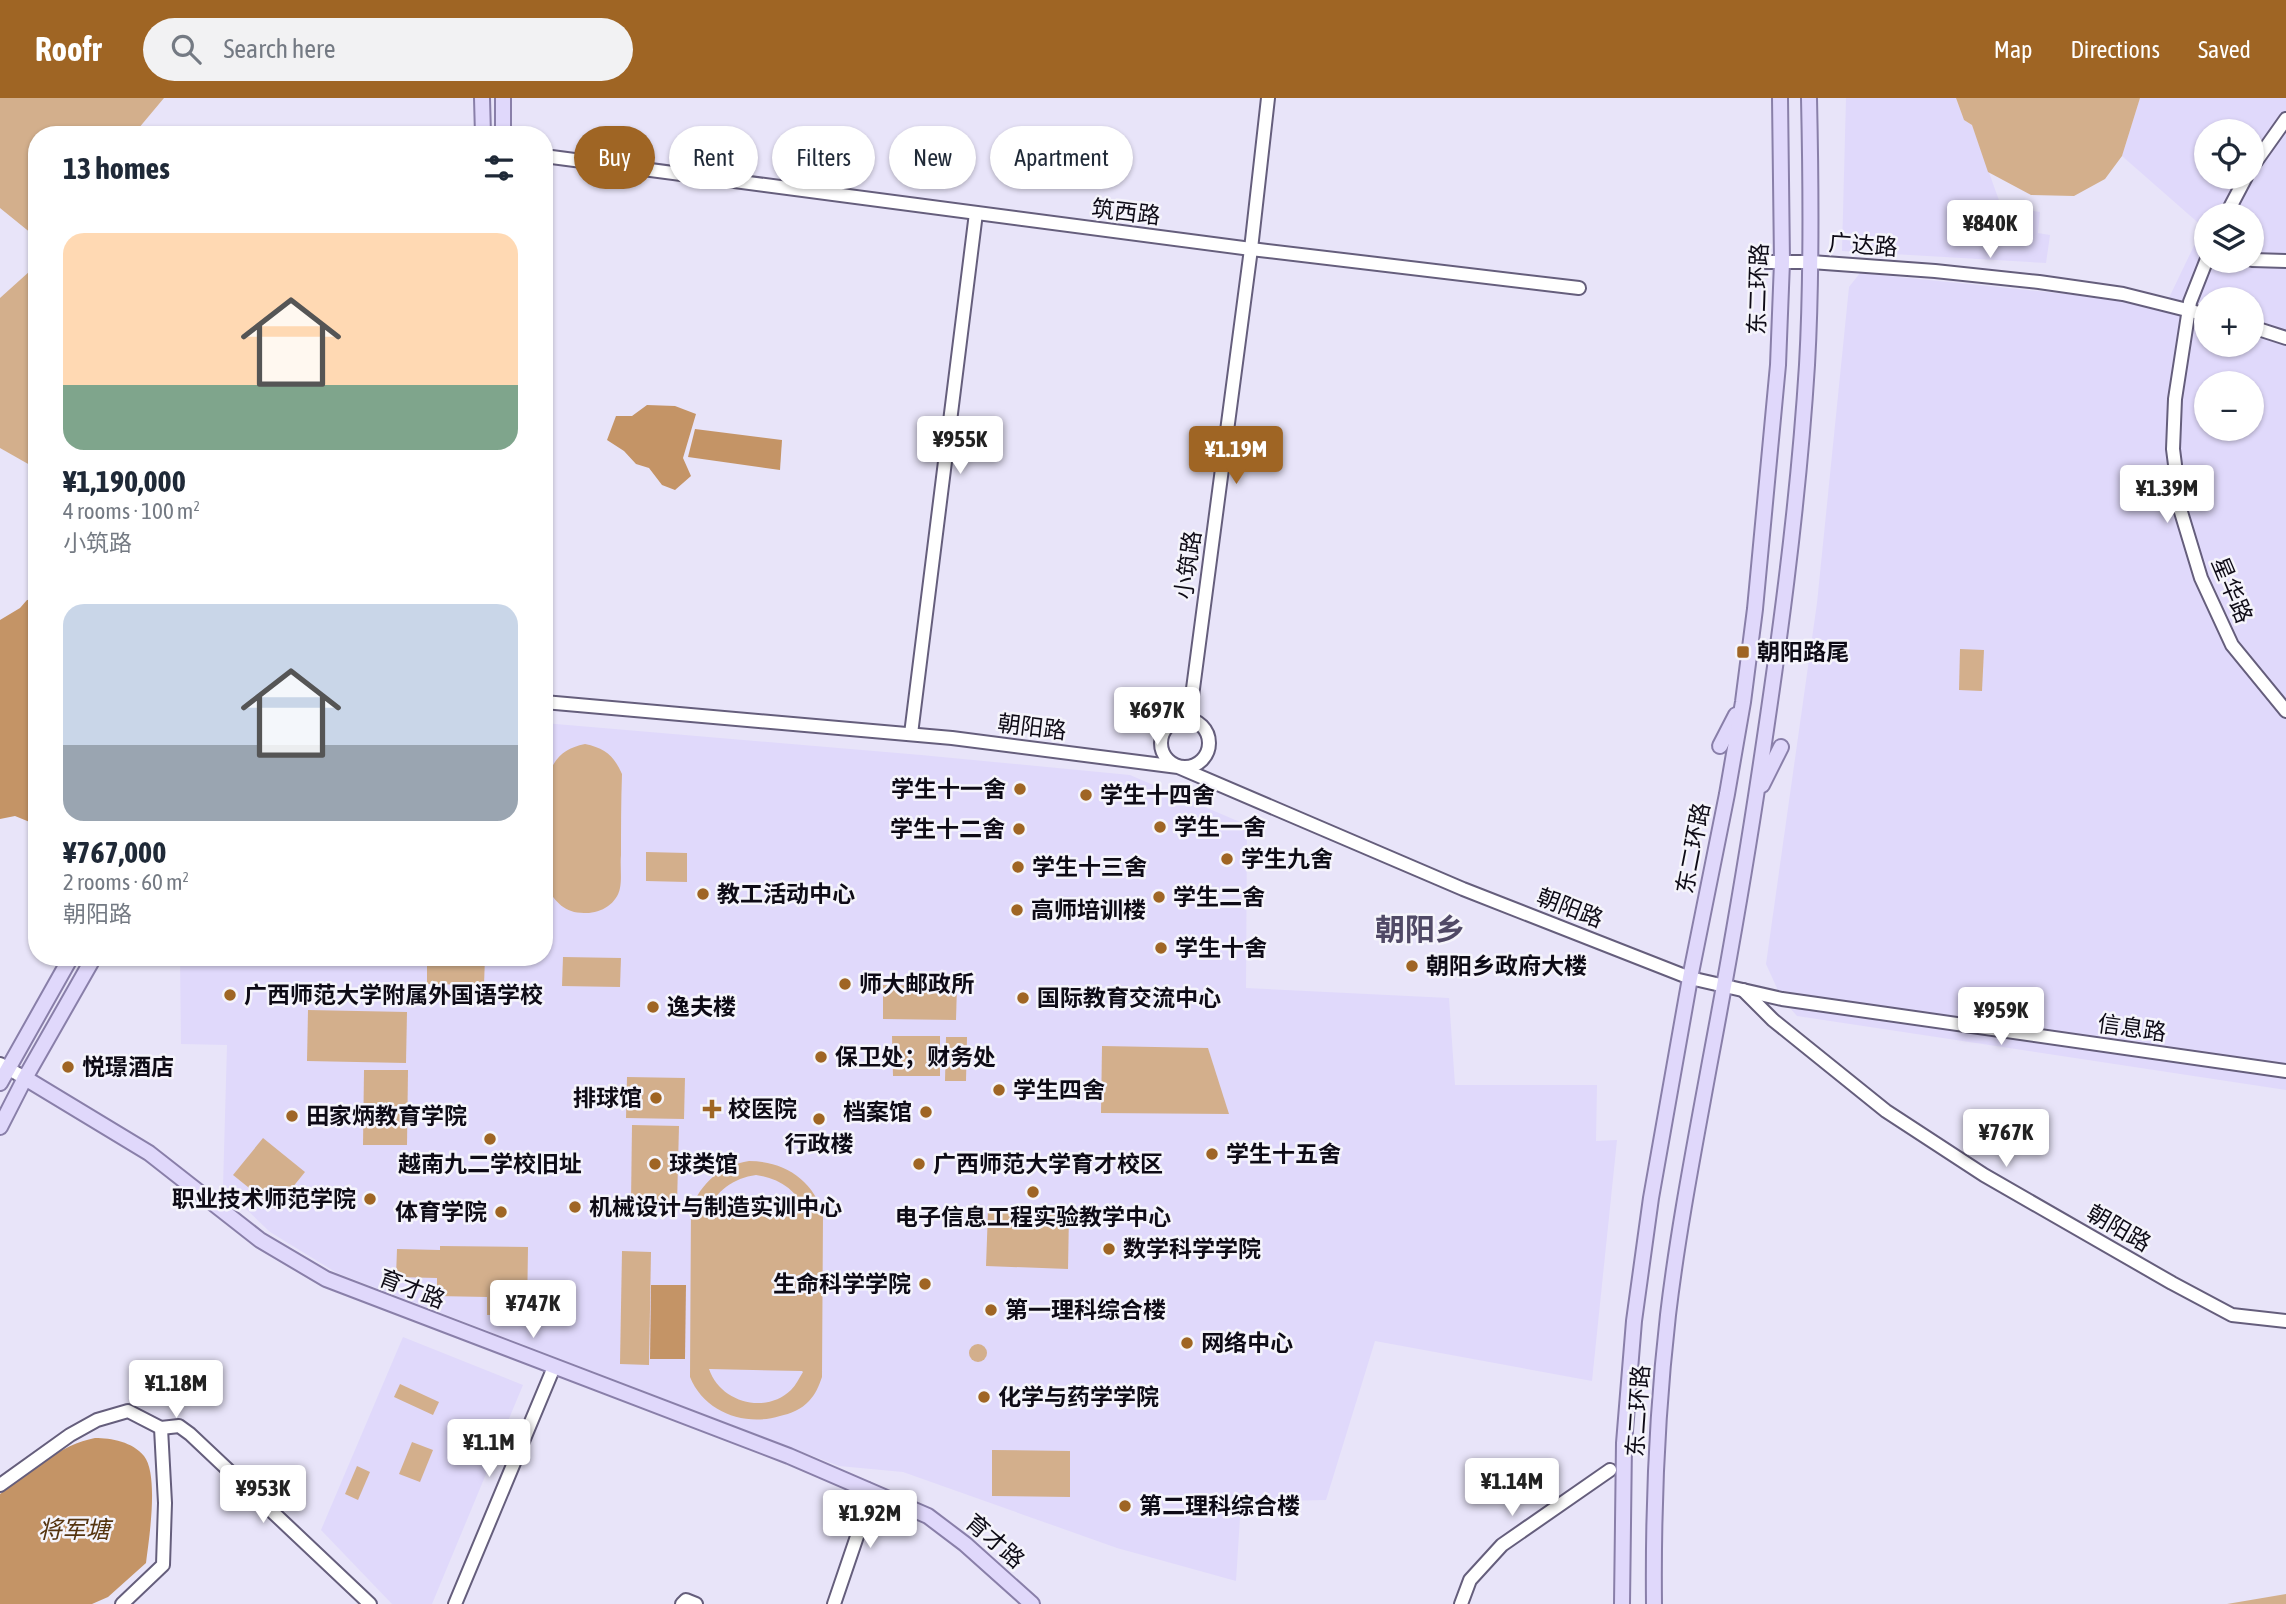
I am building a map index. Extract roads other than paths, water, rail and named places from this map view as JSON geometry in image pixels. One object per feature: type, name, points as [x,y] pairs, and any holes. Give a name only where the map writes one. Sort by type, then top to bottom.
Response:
[{"type":"main road","points":[[482,98],[482,126]]},
{"type":"main road","points":[[503,98],[503,126]]},
{"type":"main road","name":"东二环路","points":[[1622,1604],[1624,1443],[1634,1321],[1651,1198],[1743,702],[1769,467],[1778,365],[1782,262],[1780,98]]},
{"type":"main road","name":"东二环路","points":[[1654,1604],[1659,1416],[1668,1314],[1684,1203],[1755,799],[1783,612],[1807,367],[1811,262],[1809,98]]},
{"type":"main road","points":[[1720,747],[1743,702]]},
{"type":"main road","points":[[1755,799],[1781,747]]},
{"type":"main road","points":[[0,1083],[4,1066],[65,966]]},
{"type":"main road","points":[[0,1127],[89,966]]},
{"type":"main road","name":"育才路","points":[[25,1078],[149,1153],[260,1240],[293,1262],[349,1289],[798,1460],[928,1516],[965,1544],[1032,1604]]},
{"type":"street","name":"小筑路","points":[[1189,719],[1251,249],[1268,98]]},
{"type":"street","points":[[2264,150],[2286,119]]},
{"type":"street","name":"筑西路","points":[[553,157],[1251,249],[1579,288]]},
{"type":"street","points":[[911,734],[976,213]]},
{"type":"street","points":[[2264,260],[2286,261]]},
{"type":"street","name":"广达路","points":[[1765,262],[1811,262],[1935,271],[2039,282],[2123,294],[2194,308]]},
{"type":"street","name":"星华路","points":[[2202,273],[2189,306],[2175,399],[2174,449],[2181,512],[2201,578],[2232,645],[2286,711]]},
{"type":"street","points":[[2264,331],[2286,338]]},
{"type":"street","name":"朝阳路","points":[[553,703],[911,734],[1178,767],[1463,889],[1690,978],[1724,986]]},
{"type":"street","points":[[1189,719],[1208,733],[1209,749],[1200,762],[1186,768],[1178,767],[1165,757],[1160,742],[1162,734],[1173,722],[1189,719]]},
{"type":"street","name":"信息路","points":[[1724,986],[1782,999],[2286,1071]]},
{"type":"street","name":"朝阳路","points":[[1743,990],[1773,1020],[1885,1111],[1984,1175],[2232,1315],[2286,1321]]},
{"type":"street","points":[[4,1066],[25,1078]]},
{"type":"street","points":[[455,1604],[554,1367]]},
{"type":"street","points":[[0,1485],[70,1435],[97,1420],[128,1411],[161,1428],[180,1426],[370,1604]]},
{"type":"street","points":[[122,1604],[163,1565],[165,1503],[161,1428]]},
{"type":"street","points":[[1461,1604],[1470,1580],[1502,1545],[1609,1470]]},
{"type":"street","points":[[834,1604],[867,1507],[867,1489]]},
{"type":"street","points":[[682,1604],[686,1600],[696,1604]]},
{"type":"water","points":[[647,405],[675,406],[696,414],[683,458],[691,476],[675,490],[662,485],[649,468],[636,464],[624,451],[607,440],[616,416],[632,416]]},
{"type":"water","points":[[695,429],[782,440],[780,470],[688,457]]},
{"type":"water","points":[[27,600],[28,821],[15,816],[0,819],[0,620],[20,608]]},
{"type":"water","points":[[651,1285],[686,1285],[685,1359],[650,1359]]},
{"type":"water","name":"将军塘","points":[[95,1438],[128,1444],[144,1456],[149,1465],[152,1508],[146,1563],[108,1597],[92,1604],[0,1604],[0,1494],[57,1453]]},
{"type":"place","name":"朝阳路尾","points":[[1743,652]]},
{"type":"place","name":"学生十一舍","points":[[1020,789]]},
{"type":"place","name":"学生十四舍","points":[[1086,795]]},
{"type":"place","name":"学生一舍","points":[[1160,827]]},
{"type":"place","name":"学生十二舍","points":[[1019,829]]},
{"type":"place","name":"学生九舍","points":[[1227,859]]},
{"type":"place","name":"学生十三舍","points":[[1018,867]]},
{"type":"place","name":"教工活动中心","points":[[703,894]]},
{"type":"place","name":"学生二舍","points":[[1159,897]]},
{"type":"place","name":"高师培训楼","points":[[1017,910]]},
{"type":"place","name":"学生十舍","points":[[1161,948]]},
{"type":"place","name":"朝阳乡政府大楼","points":[[1412,966]]},
{"type":"place","name":"师大邮政所","points":[[845,984]]},
{"type":"place","name":"广西师范大学附属外国语学校","points":[[230,995]]},
{"type":"place","name":"国际教育交流中心","points":[[1023,998]]},
{"type":"place","name":"逸夫楼","points":[[653,1007]]},
{"type":"place","name":"保卫处；财务处","points":[[821,1057]]},
{"type":"place","name":"悦璟酒店","points":[[68,1067]]},
{"type":"place","name":"学生四舍","points":[[999,1090]]},
{"type":"place","name":"排球馆","points":[[656,1098]]},
{"type":"place","name":"校医院","points":[[712,1109]]},
{"type":"place","name":"档案馆","points":[[926,1112]]},
{"type":"place","name":"田家炳教育学院","points":[[292,1116]]},
{"type":"place","name":"行政楼","points":[[819,1119]]},
{"type":"place","name":"越南九二学校旧址","points":[[490,1139]]},
{"type":"place","name":"学生十五舍","points":[[1212,1154]]},
{"type":"place","name":"球类馆","points":[[655,1164]]},
{"type":"place","name":"广西师范大学育才校区","points":[[919,1164]]},
{"type":"place","name":"电子信息工程实验教学中心","points":[[1033,1192]]},
{"type":"place","name":"职业技术师范学院","points":[[370,1199]]},
{"type":"place","name":"机械设计与制造实训中心","points":[[575,1207]]},
{"type":"place","name":"体育学院","points":[[501,1212]]},
{"type":"place","name":"数学科学学院","points":[[1109,1249]]},
{"type":"place","name":"生命科学学院","points":[[925,1284]]},
{"type":"place","name":"第一理科综合楼","points":[[991,1310]]},
{"type":"place","name":"网络中心","points":[[1187,1343]]},
{"type":"place","name":"化学与药学学院","points":[[984,1397]]},
{"type":"place","name":"第二理科综合楼","points":[[1125,1506]]},
{"type":"district","name":"朝阳乡","points":[[1420,930]]}]
